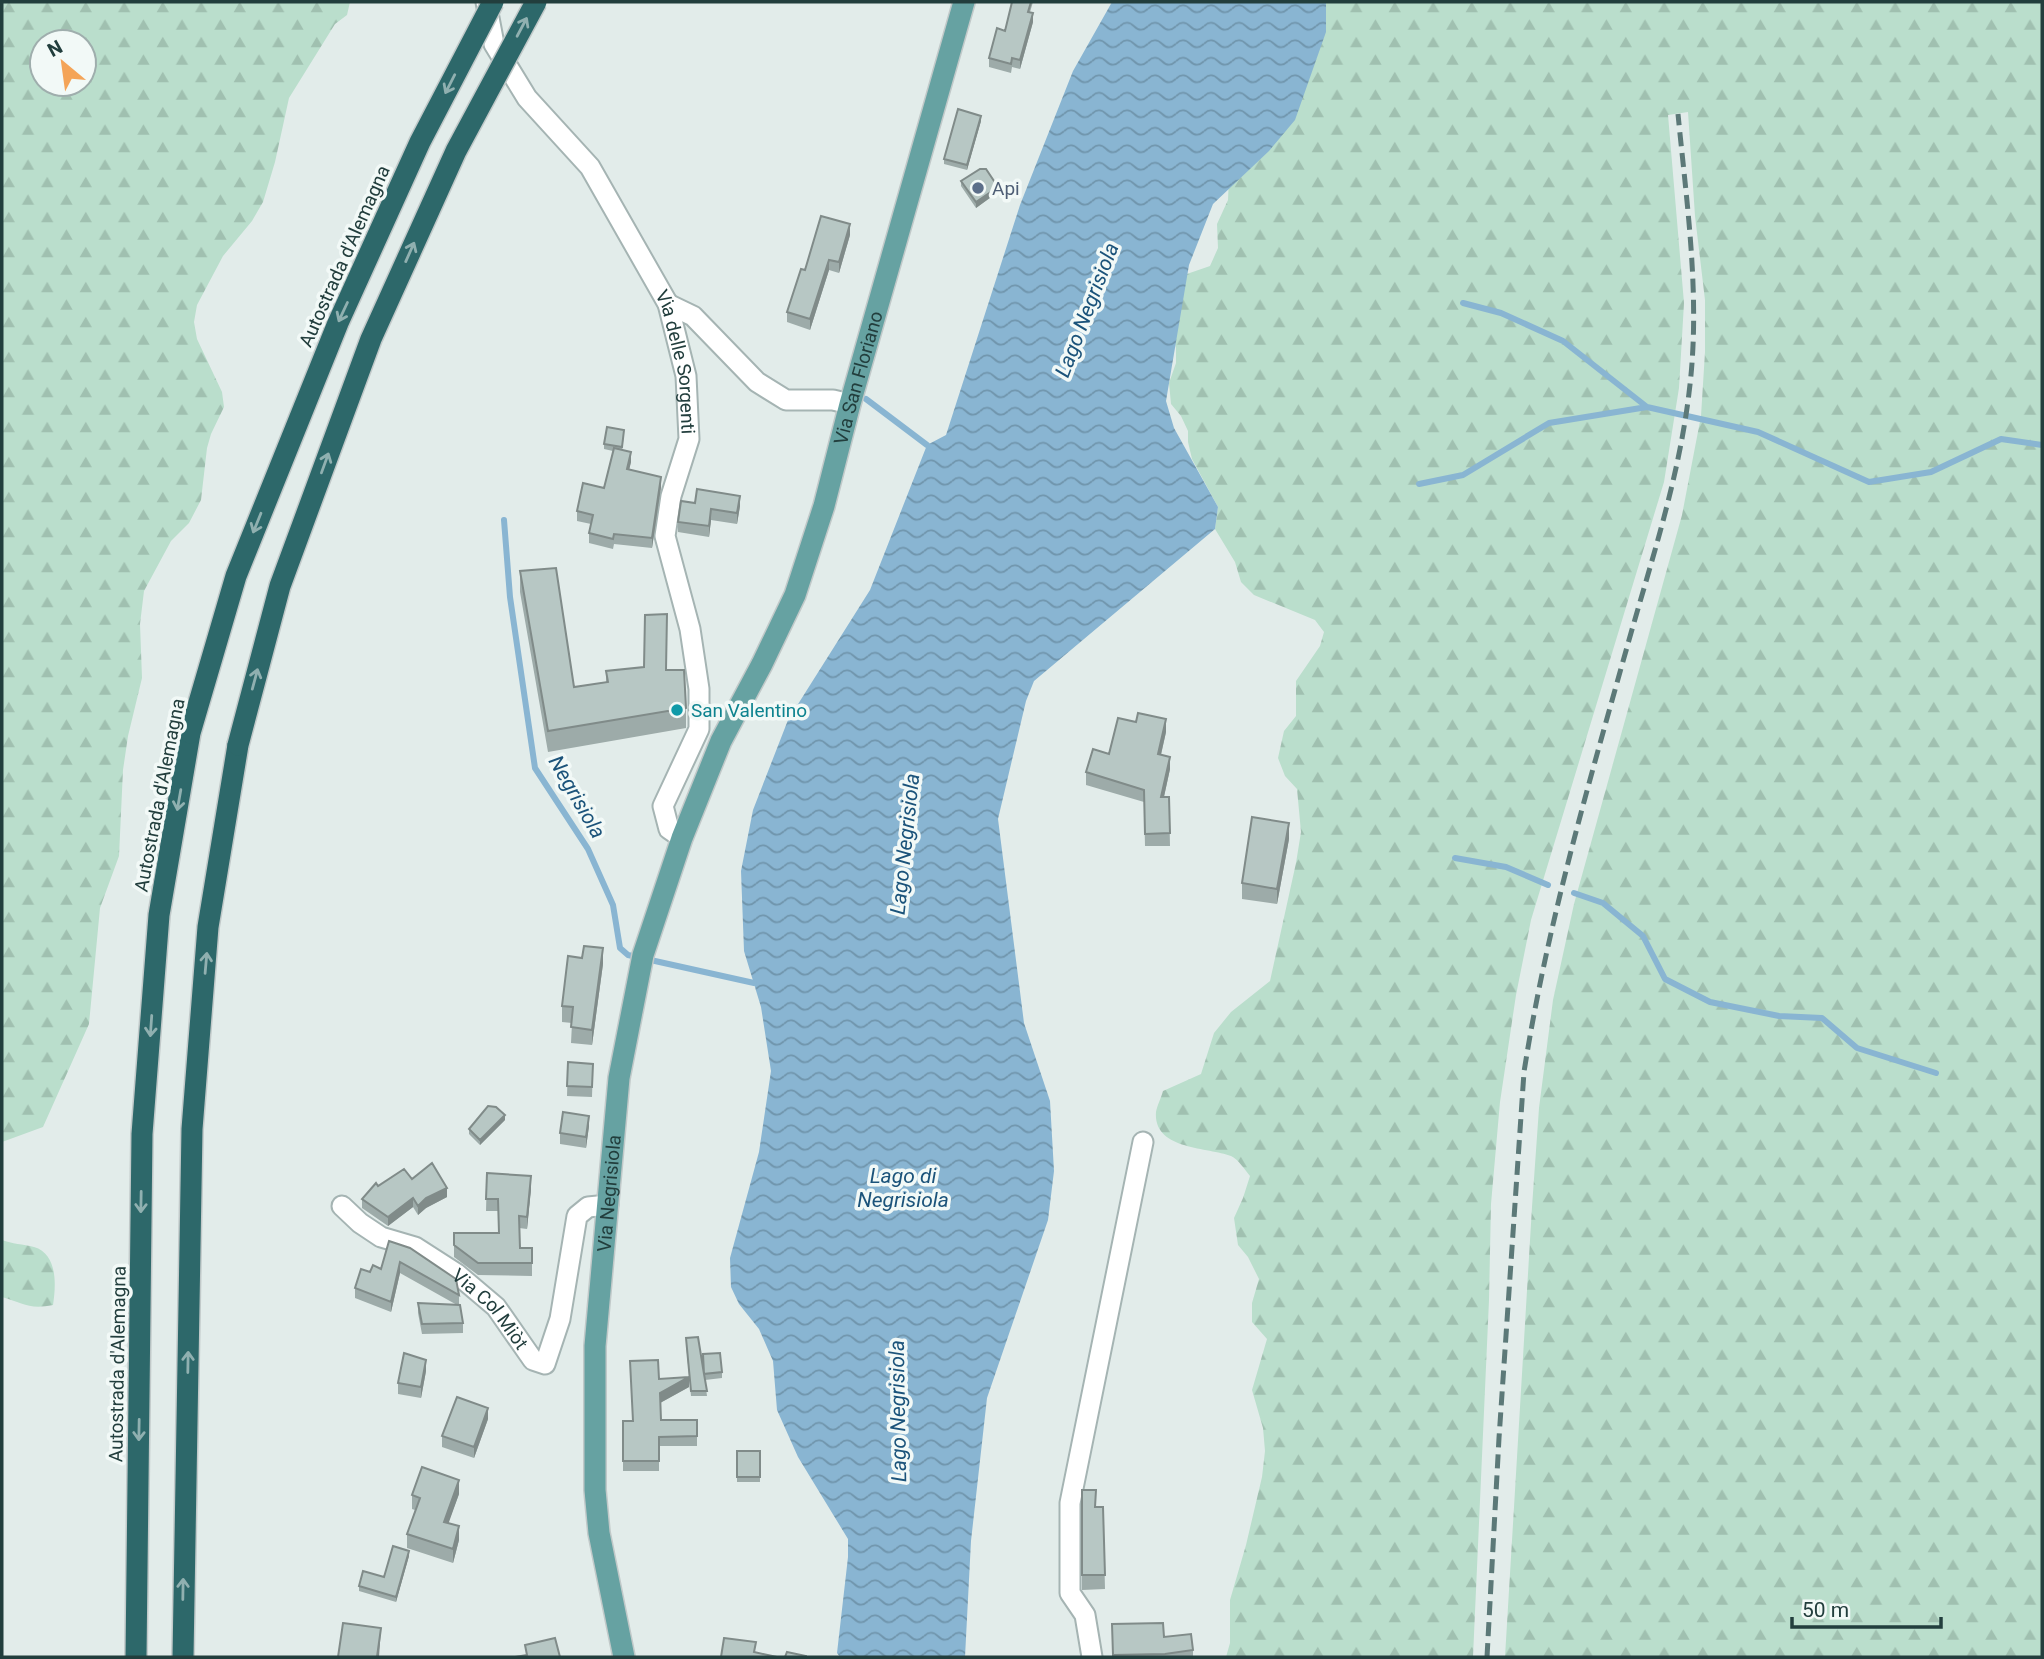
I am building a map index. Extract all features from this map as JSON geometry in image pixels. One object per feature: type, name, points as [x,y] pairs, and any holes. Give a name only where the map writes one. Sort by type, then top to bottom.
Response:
[{"type":"highway","name":"Autostrada d'Alemagna","points":[[136,1657],[142,1134],[159,915],[190,733],[236,576],[338,323],[420,142],[493,2]]},
{"type":"highway","points":[[183,1657],[192,1129],[208,927],[238,745],[280,586],[371,339],[456,152],[536,2]]},
{"type":"main road","name":"Via San Floriano","points":[[721,741],[795,595],[824,506],[850,404],[964,2]]},
{"type":"main road","name":"Via Negrisiola","points":[[624,1657],[599,1533],[595,1490],[595,1346],[619,1078],[642,958],[682,838],[721,741]]},
{"type":"street","name":"Via delle Sorgenti","points":[[486,2],[494,44],[527,98],[590,167],[668,304],[686,376],[689,439],[671,496],[665,536],[690,629],[699,689],[699,729],[663,806],[668,829],[682,838]]},
{"type":"street","points":[[668,304],[693,316],[757,382],[786,400],[833,400],[850,404]]},
{"type":"street","points":[[1092,1657],[1085,1615],[1069,1592],[1070,1503],[1143,1142]]},
{"type":"street","name":"Via Col Miòt","points":[[342,1206],[380,1237],[415,1247],[457,1274],[496,1307],[533,1360],[545,1364],[560,1319],[577,1216],[588,1207],[608,1205]]},
{"type":"green space","points":[[2,2],[350,2],[347,15],[335,24],[289,98],[263,202],[252,221],[223,256],[197,305],[194,322],[197,339],[222,392],[224,407],[207,448],[201,500],[189,523],[171,541],[144,591],[140,624],[142,678],[123,770],[119,856],[100,908],[89,1024],[43,1127],[2,1142]]},
{"type":"green space","points":[[1303,2],[2042,2],[2042,1657],[1505,1657],[1539,1108],[1553,1000],[1574,904],[1682,515],[1701,416],[1705,300],[1695,216],[1688,112],[1668,115],[1684,303],[1679,388],[1664,482],[1531,920],[1516,995],[1500,1102],[1491,1204],[1473,1657],[1226,1657],[1230,1643],[1230,1600],[1262,1477],[1265,1451],[1263,1428],[1252,1390],[1267,1339],[1252,1322],[1252,1303],[1259,1279],[1248,1257],[1238,1245],[1234,1218],[1250,1176],[1231,1156],[1184,1145],[1163,1134],[1157,1124],[1156,1112],[1163,1091],[1201,1074],[1214,1033],[1231,1012],[1270,981],[1301,832],[1297,789],[1285,776],[1278,758],[1284,731],[1296,716],[1296,681],[1320,646],[1324,632],[1315,620],[1254,595],[1241,582],[1235,562],[1215,529],[1218,507],[1192,459],[1188,431],[1171,404],[1169,383],[1176,363],[1172,331],[1181,276],[1210,266],[1218,248],[1217,224],[1228,200],[1229,177]]},
{"type":"green space","points":[[2,1240],[34,1247],[48,1256],[55,1280],[53,1305],[32,1306],[2,1297]]},
{"type":"water","name":"Lago di Negrisiola","points":[[1112,2],[1326,2],[1326,32],[1295,120],[1269,151],[1213,204],[1189,265],[1166,401],[1174,428],[1218,507],[1215,529],[1034,681],[1026,701],[998,819],[1024,1023],[1050,1101],[1054,1171],[1048,1220],[987,1398],[971,1541],[965,1657],[840,1657],[837,1653],[848,1539],[798,1457],[777,1410],[773,1361],[759,1329],[739,1304],[731,1287],[730,1258],[759,1152],[771,1071],[761,1007],[744,951],[741,871],[753,810],[788,720],[870,590],[927,445],[946,435],[1020,205],[1073,71]]},
{"type":"building","points":[[1012,2],[1031,2],[1028,12],[1033,13],[1020,60],[1012,58],[1011,64],[989,58],[997,28],[1005,31]]},
{"type":"building","points":[[958,109],[981,116],[967,165],[944,159]]},
{"type":"building","points":[[980,169],[986,169],[998,187],[976,202],[961,181]]},
{"type":"building","points":[[821,216],[850,224],[839,262],[829,260],[810,319],[787,312],[801,269],[805,270]]},
{"type":"building","points":[[607,427],[624,430],[622,447],[604,444]]},
{"type":"building","points":[[614,448],[631,452],[627,469],[661,477],[652,538],[614,534],[613,539],[589,533],[593,515],[577,511],[583,483],[604,488]]},
{"type":"building","points":[[697,489],[740,496],[737,513],[711,509],[709,526],[678,522],[681,501],[695,503]]},
{"type":"building","points":[[556,568],[574,687],[608,682],[606,671],[644,667],[645,615],[667,614],[666,670],[684,670],[686,708],[548,731],[520,571]]},
{"type":"building","points":[[1138,713],[1166,719],[1158,754],[1170,757],[1161,797],[1169,797],[1170,833],[1145,834],[1144,790],[1086,772],[1093,749],[1109,754],[1118,718],[1136,722]]},
{"type":"building","points":[[1252,817],[1289,823],[1277,889],[1242,883]]},
{"type":"building","points":[[584,946],[603,948],[592,1030],[571,1027],[573,1007],[562,1006],[568,956],[582,958]]},
{"type":"building","points":[[568,1062],[593,1064],[592,1087],[567,1086]]},
{"type":"building","points":[[488,1106],[496,1107],[505,1115],[480,1140],[469,1129]]},
{"type":"building","points":[[563,1112],[589,1116],[586,1137],[560,1133]]},
{"type":"building","points":[[432,1163],[447,1188],[426,1198],[418,1206],[413,1198],[388,1217],[362,1199],[376,1183],[378,1186],[404,1169],[412,1179]]},
{"type":"building","points":[[487,1173],[531,1176],[527,1217],[519,1216],[520,1248],[532,1248],[532,1263],[478,1263],[454,1245],[454,1233],[499,1233],[498,1199],[486,1199]]},
{"type":"building","points":[[389,1241],[410,1248],[456,1279],[459,1295],[400,1262],[391,1302],[355,1288],[361,1269],[370,1272],[373,1265],[381,1269]]},
{"type":"building","points":[[418,1303],[460,1305],[463,1323],[422,1324]]},
{"type":"building","points":[[698,1337],[707,1391],[691,1391],[686,1338]]},
{"type":"building","points":[[404,1353],[426,1360],[421,1387],[398,1383]]},
{"type":"building","points":[[720,1353],[722,1372],[704,1374],[703,1354]]},
{"type":"building","points":[[658,1360],[659,1379],[689,1377],[660,1393],[661,1420],[697,1420],[697,1436],[659,1437],[659,1461],[623,1461],[623,1421],[633,1421],[630,1361]]},
{"type":"building","points":[[457,1397],[488,1408],[474,1447],[442,1436]]},
{"type":"building","points":[[737,1451],[760,1451],[760,1477],[737,1477]]},
{"type":"building","points":[[422,1467],[459,1480],[444,1522],[459,1526],[453,1549],[407,1534],[420,1498],[412,1495]]},
{"type":"building","points":[[1082,1490],[1096,1490],[1095,1507],[1103,1507],[1105,1575],[1082,1575]]},
{"type":"building","points":[[393,1546],[409,1551],[396,1597],[359,1586],[363,1571],[384,1577]]},
{"type":"building","points":[[343,1623],[381,1628],[377,1657],[338,1657]]},
{"type":"building","points":[[1163,1623],[1164,1637],[1191,1634],[1193,1650],[1165,1654],[1113,1655],[1112,1624]]},
{"type":"building","points":[[555,1638],[560,1657],[515,1657],[527,1655],[525,1645]]},
{"type":"building","points":[[724,1638],[756,1642],[754,1652],[777,1657],[721,1657]]},
{"type":"building","points":[[787,1652],[806,1656],[806,1657],[785,1657]]},
{"type":"waterway","points":[[1463,303],[1501,313],[1563,341],[1647,407],[1758,432],[1869,482],[1931,472],[2001,439],[2042,445]]},
{"type":"waterway","points":[[866,399],[927,445]]},
{"type":"waterway","points":[[1419,484],[1463,475],[1549,423],[1647,407]]},
{"type":"waterway","name":"Negrisiola","points":[[504,520],[510,597],[535,768],[588,849],[613,905],[620,948],[628,955],[754,983]]},
{"type":"waterway","points":[[1455,858],[1506,867],[1548,885]]},
{"type":"waterway","points":[[1574,893],[1603,903],[1643,936],[1665,979],[1710,1002],[1779,1016],[1822,1018],[1857,1048],[1936,1073]]},
{"type":"railway","points":[[1487,1657],[1524,1072],[1544,963],[1570,854],[1664,518],[1679,456],[1689,393],[1694,323],[1693,288],[1678,114]]},
{"type":"place","name":"Api","points":[[978,188]]},
{"type":"place","name":"San Valentino","points":[[677,710]]},
{"type":"water label","name":"Lago Negrisiola","points":[[1087,310]]},
{"type":"water label","name":"Lago Negrisiola","points":[[905,844]]},
{"type":"water label","name":"Lago Negrisiola","points":[[898,1411]]}]
